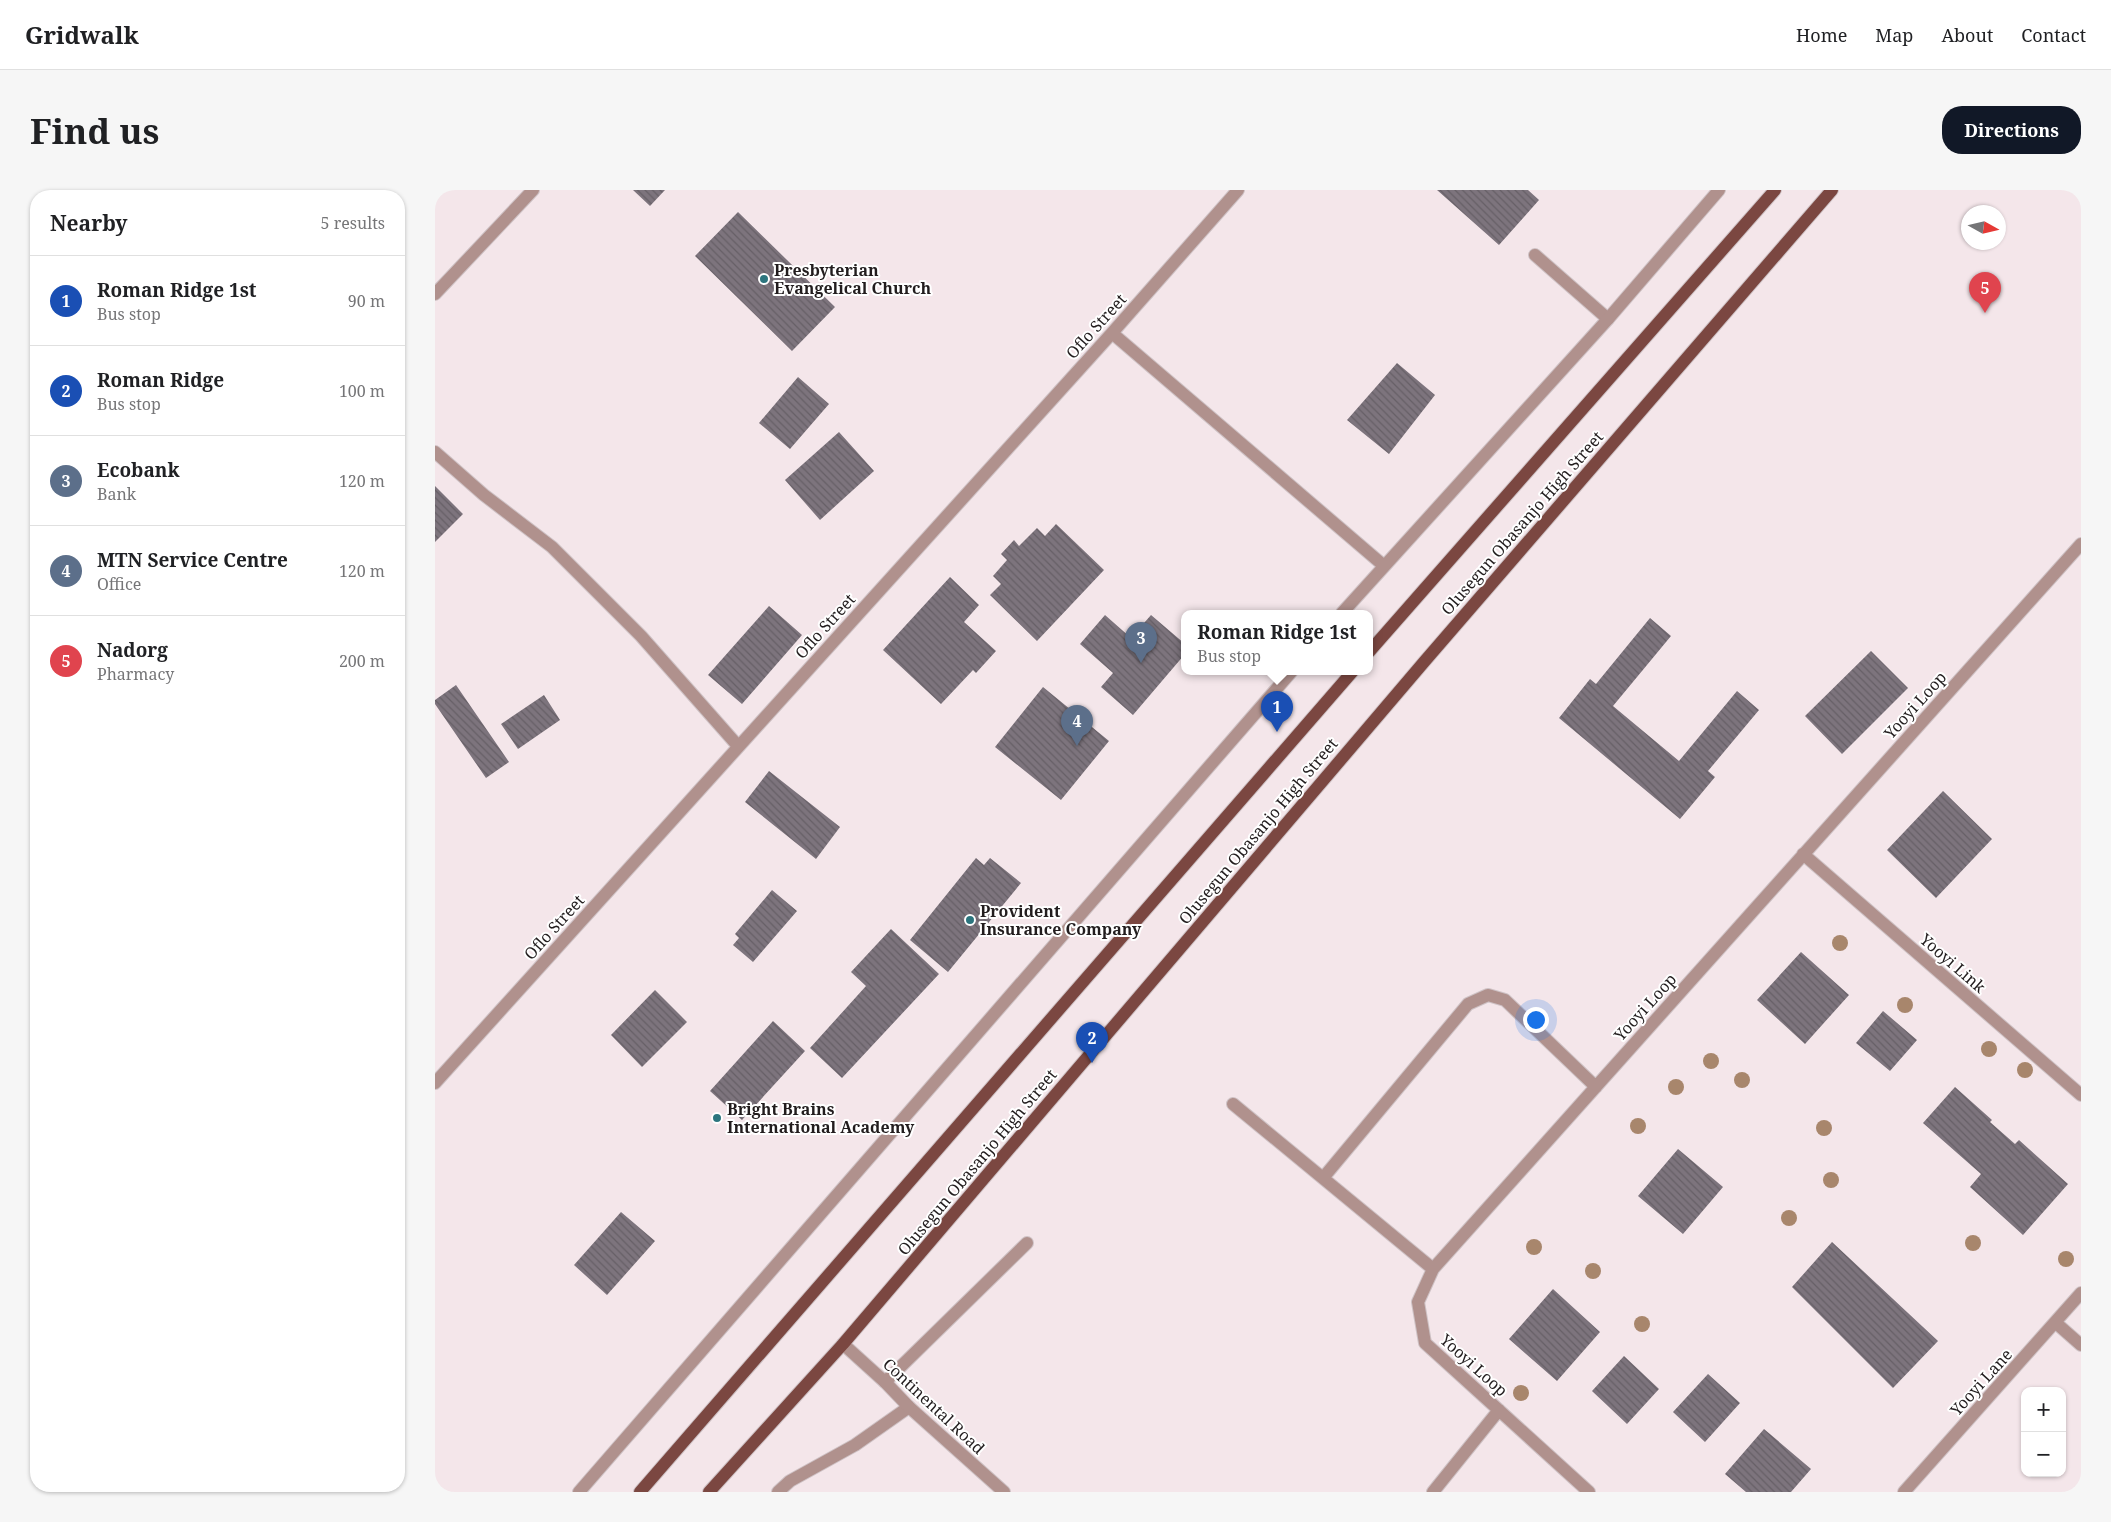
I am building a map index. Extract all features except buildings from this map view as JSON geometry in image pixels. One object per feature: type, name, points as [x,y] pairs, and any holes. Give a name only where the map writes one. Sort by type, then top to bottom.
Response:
[{"type":"main road","name":"Olusegun Obasanjo High Street","points":[[1373,647],[1775,190]]},
{"type":"main road","name":"Olusegun Obasanjo High Street","points":[[709,1492],[843,1344],[1430,654],[1832,190]]},
{"type":"main road","name":"Olusegun Obasanjo High Street","points":[[640,1492],[1350,675]]},
{"type":"street","points":[[435,294],[533,190]]},
{"type":"street","name":"Oflo Street","points":[[435,1083],[737,746],[1112,333],[1238,190]]},
{"type":"street","points":[[1345,610],[1383,565],[1608,319],[1719,190]]},
{"type":"street","points":[[1535,255],[1608,319]]},
{"type":"street","points":[[1112,333],[1383,565]]},
{"type":"street","points":[[435,452],[484,495],[552,547],[641,636],[737,746]]},
{"type":"street","name":"Yooyi Loop","points":[[1589,1492],[1425,1343],[1418,1302],[1433,1269],[2081,544]]},
{"type":"street","points":[[579,1492],[1289,675]]},
{"type":"street","name":"Yooyi Link","points":[[1803,854],[2081,1095]]},
{"type":"street","points":[[1323,1178],[1469,1004],[1488,995],[1505,1000],[1596,1086]]},
{"type":"street","points":[[1233,1104],[1433,1269]]},
{"type":"street","points":[[885,1382],[1027,1243]]},
{"type":"street","name":"Yooyi Lane","points":[[1904,1492],[2081,1293]]},
{"type":"street","points":[[2056,1323],[2081,1345]]},
{"type":"street","name":"Continental Road","points":[[843,1344],[885,1382],[909,1407],[1004,1492]]},
{"type":"street","points":[[778,1492],[790,1481],[855,1445],[909,1407]]},
{"type":"street","points":[[1433,1492],[1499,1410]]},
{"type":"place","name":"Presbyterian Evangelical Church","points":[[764,279]]},
{"type":"place","name":"Nadorg","points":[[1985,313]]},
{"type":"place","name":"Ecobank","points":[[1141,663]]},
{"type":"place","name":"Roman Ridge 1st","points":[[1277,732]]},
{"type":"place","name":"MTN Service Centre","points":[[1077,746]]},
{"type":"place","name":"Provident Insurance Company","points":[[970,920]]},
{"type":"place","name":"Roman Ridge","points":[[1092,1063]]},
{"type":"place","name":"Bright Brains International Academy","points":[[717,1118]]}]
